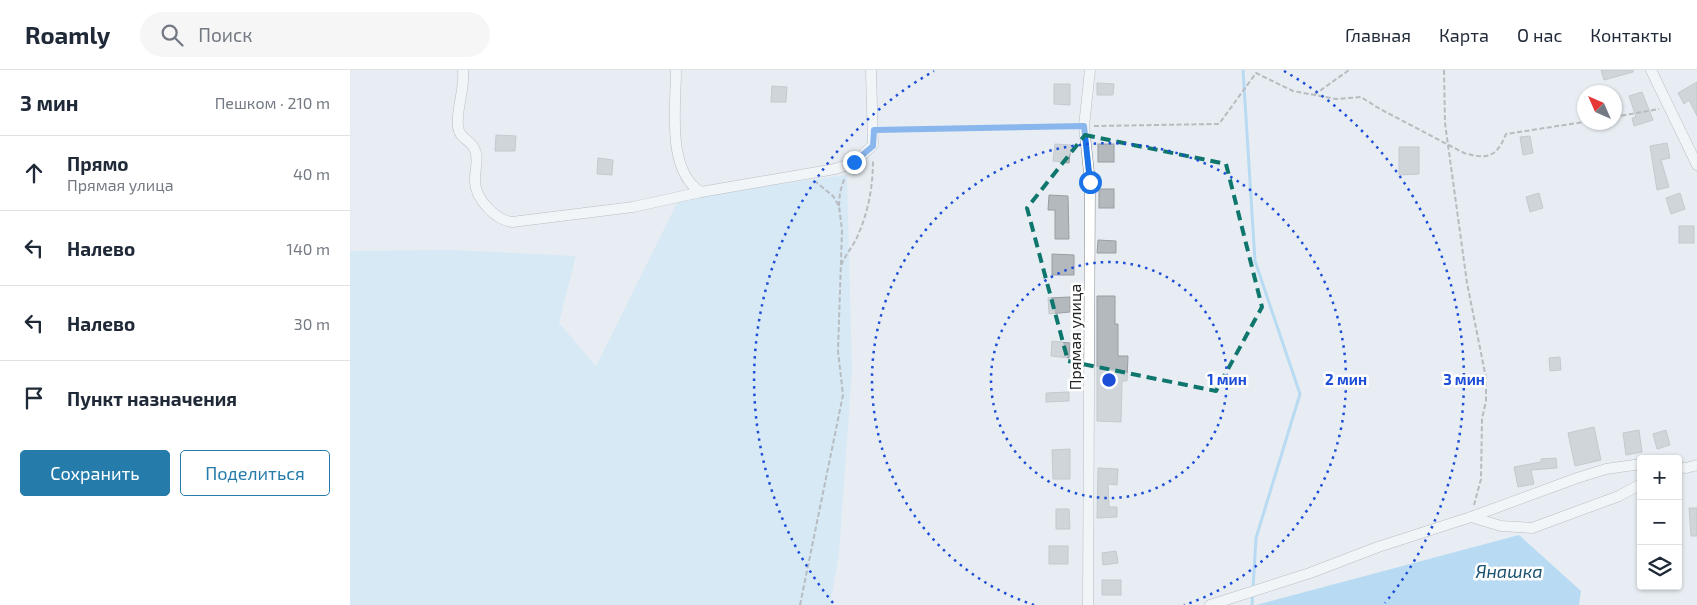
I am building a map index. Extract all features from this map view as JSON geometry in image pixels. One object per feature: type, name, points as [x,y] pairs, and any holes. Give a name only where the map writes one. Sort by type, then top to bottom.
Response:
[{"type":"street","points":[[463,70],[465,83],[458,130],[475,149],[477,191],[495,215],[503,221],[512,222],[633,207],[700,192],[835,169],[854,162],[873,146],[871,70]]},
{"type":"street","points":[[676,70],[677,155],[686,179],[700,192]]},
{"type":"street","name":"Прямая улица","points":[[1088,605],[1090,182],[1084,126],[1090,70]]},
{"type":"street","points":[[1651,70],[1697,166]]},
{"type":"street","points":[[1210,605],[1310,573],[1378,547],[1606,469],[1637,465]]},
{"type":"street","points":[[1682,467],[1697,465]]},
{"type":"street","points":[[1682,467],[1697,473]]},
{"type":"street","points":[[1471,516],[1501,526],[1532,528],[1619,496],[1637,486]]},
{"type":"path","points":[[1314,95],[1349,70]]},
{"type":"path","points":[[1444,70],[1445,123],[1467,283],[1486,378],[1486,401],[1482,419],[1481,479],[1471,516]]},
{"type":"path","points":[[874,130],[1219,124],[1255,72],[1293,91],[1336,99],[1361,97],[1449,146],[1478,158],[1490,156],[1500,148],[1506,134],[1577,123]]},
{"type":"path","points":[[1622,116],[1670,108]]},
{"type":"path","points":[[840,267],[858,237],[873,186],[873,146]]},
{"type":"path","points":[[800,605],[843,395],[838,351],[842,230],[839,206],[844,178],[854,162]]},
{"type":"path","points":[[811,179],[833,196],[839,206]]},
{"type":"highlighted area","points":[[1085,135],[1226,164],[1262,307],[1216,391],[1068,361],[1027,208]]},
{"type":"shaded area","points":[[847,175],[852,370],[839,553],[830,605],[350,605],[350,251],[453,250],[576,256],[559,323],[596,366],[680,197]]},
{"type":"water","name":"Янашка","points":[[1519,535],[1581,591],[1579,605],[1256,605]]},
{"type":"building","points":[[1601,70],[1633,70],[1633,72],[1604,80]]},
{"type":"building","points":[[1697,82],[1697,116],[1689,100],[1684,104],[1678,93]]},
{"type":"building","points":[[1097,83],[1114,84],[1113,95],[1097,95]]},
{"type":"building","points":[[1054,84],[1070,84],[1070,105],[1054,104]]},
{"type":"building","points":[[772,86],[787,87],[786,102],[771,102]]},
{"type":"building","points":[[1642,92],[1653,120],[1634,126],[1632,118],[1636,117],[1629,96]]},
{"type":"building","points":[[496,135],[516,136],[515,151],[495,151]]},
{"type":"building","points":[[1530,136],[1533,153],[1523,155],[1520,137]]},
{"type":"building","points":[[1667,143],[1670,158],[1661,160],[1669,187],[1657,190],[1650,146]]},
{"type":"building","points":[[1055,144],[1071,145],[1069,163],[1053,161]]},
{"type":"building","points":[[1098,144],[1114,144],[1114,162],[1098,162]]},
{"type":"building","points":[[1399,147],[1419,147],[1419,174],[1399,175]]},
{"type":"building","points":[[598,158],[613,160],[612,175],[597,174]]},
{"type":"building","points":[[1099,189],[1114,189],[1114,208],[1099,208]]},
{"type":"building","points":[[1539,193],[1543,208],[1530,212],[1526,197]]},
{"type":"building","points":[[1680,193],[1685,209],[1671,214],[1666,198]]},
{"type":"building","points":[[1049,195],[1068,196],[1069,239],[1055,239],[1055,210],[1048,210]]},
{"type":"building","points":[[1679,226],[1694,226],[1694,243],[1679,243]]},
{"type":"building","points":[[1098,240],[1116,241],[1116,253],[1097,253]]},
{"type":"building","points":[[1052,254],[1074,255],[1074,275],[1052,275]]},
{"type":"building","points":[[1097,296],[1115,296],[1115,324],[1118,324],[1118,356],[1128,356],[1127,381],[1122,381],[1121,422],[1097,421]]},
{"type":"building","points":[[1070,297],[1070,312],[1049,314],[1048,298]]},
{"type":"building","points":[[1052,341],[1070,343],[1069,358],[1051,356]]},
{"type":"building","points":[[1560,357],[1561,370],[1550,371],[1549,358]]},
{"type":"building","points":[[1069,392],[1069,401],[1046,402],[1046,393]]},
{"type":"building","points":[[1594,427],[1601,460],[1575,466],[1568,433]]},
{"type":"building","points":[[1639,430],[1642,452],[1626,455],[1623,433]]},
{"type":"building","points":[[1666,430],[1670,445],[1657,449],[1653,434]]},
{"type":"building","points":[[1070,449],[1070,479],[1053,479],[1052,450]]},
{"type":"building","points":[[1556,458],[1557,468],[1531,470],[1534,484],[1518,487],[1514,467],[1541,462],[1541,459]]},
{"type":"building","points":[[1098,468],[1118,469],[1117,485],[1108,484],[1109,507],[1117,507],[1117,517],[1097,518]]},
{"type":"building","points":[[1689,508],[1697,508],[1697,536],[1691,536]]},
{"type":"building","points":[[1056,509],[1069,509],[1070,529],[1056,529]]},
{"type":"building","points":[[1049,546],[1068,546],[1068,564],[1049,564]]},
{"type":"building","points":[[1116,551],[1118,563],[1103,565],[1102,553]]},
{"type":"building","points":[[1102,580],[1121,580],[1121,595],[1102,595]]},
{"type":"waterway","points":[[1243,70],[1255,261],[1300,394],[1256,538],[1252,605]]},
{"type":"route","points":[[854,162],[873,146],[874,130],[965,130],[1084,126],[1090,182]]}]
